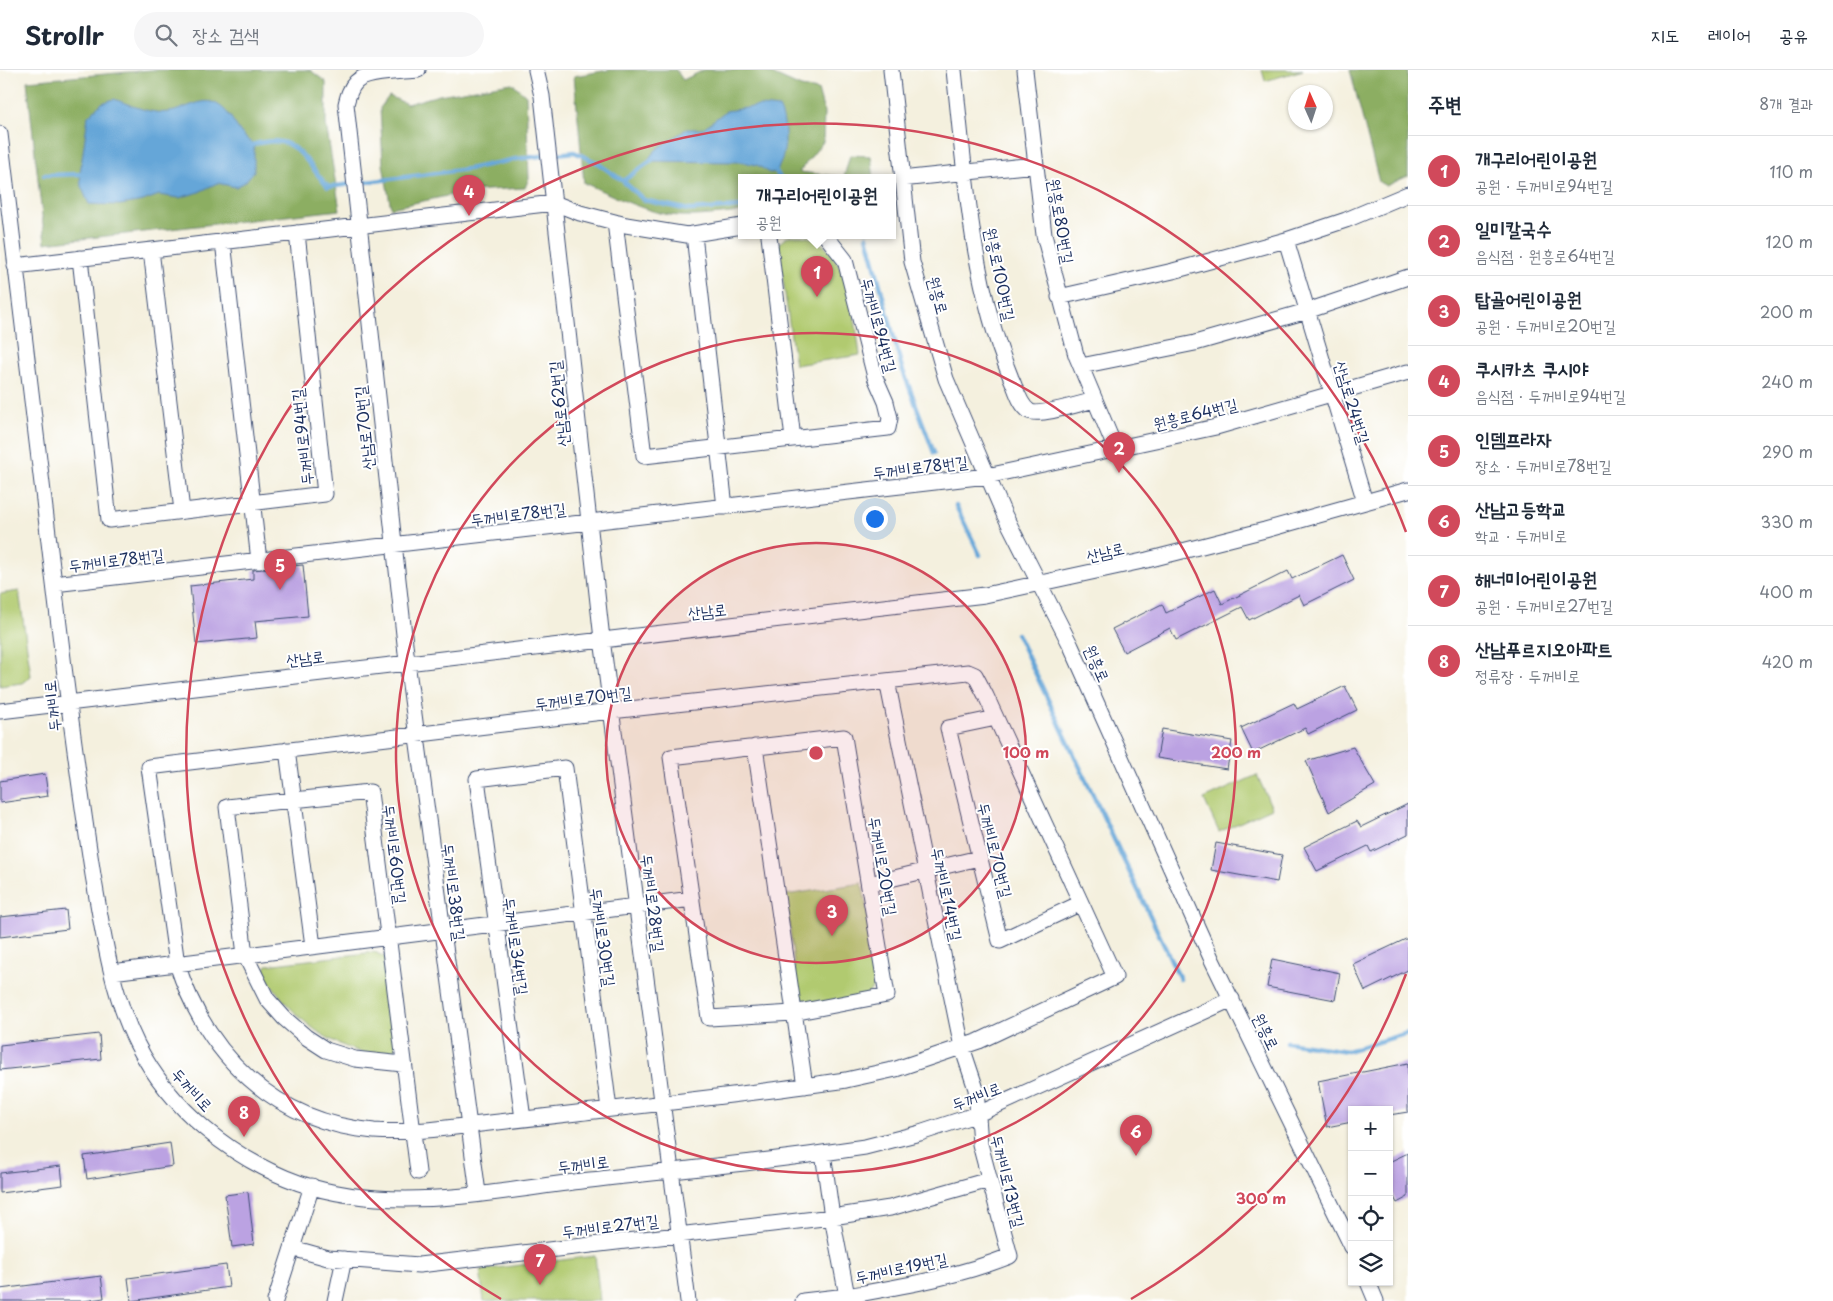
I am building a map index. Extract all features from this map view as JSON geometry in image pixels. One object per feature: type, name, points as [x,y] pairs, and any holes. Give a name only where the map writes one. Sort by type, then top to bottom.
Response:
[{"type":"street","name":"산남로70번길","points":[[408,662],[358,226],[346,104],[350,90],[357,81],[373,75],[418,70]]},
{"type":"street","name":"산남로62번길","points":[[536,70],[542,96],[602,639]]},
{"type":"street","name":"원흥로","points":[[890,70],[912,262],[924,312],[946,379],[986,476],[1071,646],[1232,999],[1349,1241]]},
{"type":"street","name":"원흥로100번길","points":[[954,70],[965,173],[989,312],[1003,357],[1023,405],[1031,412],[1041,412],[1095,400]]},
{"type":"street","points":[[1025,70],[1035,165]]},
{"type":"street","name":"두꺼비로","points":[[0,134],[79,788],[112,972],[120,1003],[138,1046],[166,1089],[207,1131],[237,1153],[264,1168],[312,1186],[348,1195],[390,1199],[478,1193],[865,1147],[920,1133],[978,1114],[1232,999]]},
{"type":"street","name":"원흥로80번길","points":[[901,179],[1035,165],[1044,235],[1060,297],[1081,366],[1116,450]]},
{"type":"street","points":[[1060,297],[1173,271],[1286,240],[1370,210],[1408,194]]},
{"type":"street","points":[[16,266],[554,203],[615,222],[694,235],[738,227]]},
{"type":"street","points":[[615,222],[644,456],[793,439],[769,239]]},
{"type":"street","name":"두꺼비로94번길","points":[[80,258],[109,520],[325,494],[297,233]]},
{"type":"street","points":[[694,235],[725,507]]},
{"type":"street","name":"두꺼비로94번길","points":[[793,439],[888,428],[890,418],[875,377],[845,260],[828,239]]},
{"type":"street","name":"산남로24번길","points":[[1286,240],[1365,502]]},
{"type":"street","points":[[223,241],[259,560]]},
{"type":"street","points":[[151,250],[182,511]]},
{"type":"street","points":[[1081,366],[1195,343],[1307,311],[1408,277]]},
{"type":"street","name":"원흥로64번길","points":[[986,476],[1116,450],[1216,427],[1408,372]]},
{"type":"street","name":"두꺼비로78번길","points":[[54,584],[986,476]]},
{"type":"street","name":"산남로","points":[[0,711],[602,639],[916,604],[1040,584],[1265,530],[1408,490]]},
{"type":"street","name":"두꺼비로28번길","points":[[602,639],[671,1171]]},
{"type":"street","name":"두꺼비로38번길","points":[[408,662],[478,1193]]},
{"type":"street","name":"두꺼비로70번길","points":[[177,964],[149,767],[611,711],[968,672],[975,675],[996,718],[1115,977],[962,1047]]},
{"type":"street","name":"두꺼비로14번길","points":[[887,681],[962,1047],[976,1089],[978,1114]]},
{"type":"street","name":"두꺼비로70번길","points":[[996,718],[948,728],[1000,941],[1081,903]]},
{"type":"street","name":"두꺼비로20번길","points":[[844,737],[869,884],[887,995],[793,1013],[709,1018],[672,757],[844,737]]},
{"type":"street","points":[[755,747],[805,1086]]},
{"type":"street","points":[[287,750],[313,946]]},
{"type":"street","name":"두꺼비로30번길","points":[[476,779],[565,768],[610,1109]]},
{"type":"street","name":"두꺼비로34번길","points":[[476,779],[523,1119]]},
{"type":"street","name":"두꺼비로60번길","points":[[403,1064],[355,1059],[326,1050],[306,1038],[267,999],[245,955],[227,807],[370,792],[418,1172]]},
{"type":"street","points":[[869,884],[980,858]]},
{"type":"street","points":[[112,972],[692,899]]},
{"type":"street","points":[[177,964],[185,987],[203,1024],[243,1075],[266,1093],[289,1106],[331,1123],[376,1131],[469,1125],[805,1086],[896,1069],[962,1047]]},
{"type":"street","name":"두꺼비로13번길","points":[[978,1114],[980,1144],[1010,1256]]},
{"type":"street","name":"두꺼비로19번길","points":[[824,1153],[832,1217],[847,1296],[921,1283],[985,1266],[1010,1256]]},
{"type":"street","name":"두꺼비로27번길","points":[[671,1171],[688,1301]]},
{"type":"street","points":[[832,1217],[890,1208],[989,1180]]},
{"type":"street","points":[[275,1301],[312,1186]]},
{"type":"street","name":"두꺼비로27번길","points":[[292,1248],[344,1259],[419,1264],[832,1217]]},
{"type":"street","points":[[335,1301],[344,1259]]},
{"type":"street","points":[[1370,1286],[1376,1301]]},
{"type":"street","points":[[803,1301],[847,1296]]},
{"type":"green space","points":[[151,70],[310,70],[326,82],[326,124],[340,210],[45,243],[27,81]]},
{"type":"green space","points":[[609,70],[676,70],[683,80],[704,70],[763,70],[801,87],[818,90],[824,112],[823,142],[799,172],[817,174],[738,174],[738,212],[683,216],[664,214],[633,204],[584,183],[574,76]]},
{"type":"green space","points":[[1262,70],[1303,70],[1265,81]]},
{"type":"green space","points":[[1350,70],[1408,70],[1408,176],[1386,186],[1379,182]]},
{"type":"green space","points":[[512,83],[526,95],[529,178],[525,188],[470,191],[391,208],[383,165],[380,108],[389,96],[407,104],[439,95]]},
{"type":"green space","points":[[850,155],[871,156],[873,174],[845,174]]},
{"type":"green space","points":[[784,239],[814,239],[826,248],[836,260],[849,291],[860,355],[795,365],[778,244]]},
{"type":"green space","points":[[19,591],[31,676],[22,683],[0,686],[0,594]]},
{"type":"green space","points":[[1257,775],[1272,808],[1219,832],[1204,799]]},
{"type":"green space","points":[[862,883],[880,978],[867,995],[809,1008],[797,990],[786,895]]},
{"type":"green space","points":[[375,952],[386,958],[396,1048],[384,1056],[360,1052],[344,1046],[317,1031],[293,1011],[263,972],[267,965]]},
{"type":"green space","points":[[595,1256],[600,1301],[484,1301],[480,1270]]},
{"type":"water","points":[[114,99],[142,109],[163,113],[175,111],[192,104],[215,103],[227,112],[242,134],[254,144],[254,171],[245,182],[236,187],[217,183],[199,192],[179,198],[159,195],[143,201],[120,205],[89,204],[81,186],[80,174],[88,116],[102,103]]},
{"type":"water","points":[[760,106],[779,108],[784,123],[784,149],[776,172],[770,173],[757,165],[743,162],[648,161],[659,147],[686,129],[702,129],[726,111]]},
{"type":"building","points":[[1342,555],[1354,580],[1304,605],[1299,595],[1249,620],[1242,607],[1176,640],[1170,628],[1124,652],[1112,629],[1162,604],[1166,613],[1215,589],[1222,604],[1288,571],[1292,579]]},
{"type":"building","points":[[303,565],[308,616],[255,621],[257,638],[196,644],[190,586],[253,579],[253,570]]},
{"type":"building","points":[[1345,686],[1357,710],[1308,734],[1305,728],[1253,753],[1241,728],[1294,703],[1297,709]]},
{"type":"building","points":[[1162,729],[1232,741],[1227,769],[1157,758]]},
{"type":"building","points":[[1353,747],[1375,785],[1329,812],[1306,761]]},
{"type":"building","points":[[45,774],[48,796],[0,803],[0,781]]},
{"type":"building","points":[[1408,804],[1408,834],[1371,852],[1368,846],[1317,871],[1304,847],[1357,821],[1361,827]]},
{"type":"building","points":[[1216,843],[1282,855],[1277,882],[1211,870]]},
{"type":"building","points":[[66,910],[68,929],[0,937],[0,917]]},
{"type":"building","points":[[1408,938],[1408,970],[1365,991],[1353,964]]},
{"type":"building","points":[[1272,959],[1340,973],[1335,1000],[1267,987]]},
{"type":"building","points":[[99,1034],[101,1059],[0,1070],[0,1045]]},
{"type":"building","points":[[1408,1063],[1408,1112],[1393,1114],[1393,1106],[1348,1106],[1348,1123],[1327,1127],[1318,1081]]},
{"type":"building","points":[[170,1143],[173,1166],[87,1179],[84,1156]]},
{"type":"building","points":[[1408,1153],[1408,1197],[1397,1203],[1393,1196],[1393,1160]]},
{"type":"building","points":[[61,1166],[63,1185],[0,1193],[0,1173]]},
{"type":"building","points":[[248,1192],[254,1244],[232,1247],[225,1195]]},
{"type":"building","points":[[226,1265],[229,1287],[131,1301],[128,1278]]},
{"type":"building","points":[[101,1276],[104,1298],[83,1301],[0,1301],[0,1289]]},
{"type":"waterway","points":[[249,146],[277,141],[288,144],[304,157],[328,187],[468,169],[516,159],[574,152],[596,162],[623,181],[644,200],[689,210],[738,207]]},
{"type":"waterway","points":[[623,181],[652,160]]},
{"type":"waterway","points":[[773,166],[778,174]]},
{"type":"waterway","points":[[44,175],[85,174]]},
{"type":"waterway","points":[[868,239],[902,368],[934,453]]},
{"type":"waterway","points":[[956,506],[980,555]]},
{"type":"waterway","points":[[1017,634],[1180,979]]},
{"type":"waterway","points":[[1287,1042],[1347,1051],[1408,1033]]},
{"type":"place","name":"쿠시카츠 쿠시야","points":[[469,216]]},
{"type":"place","name":"개구리어린이공원","points":[[817,297]]},
{"type":"place","name":"일미칼국수","points":[[1119,473]]},
{"type":"place","name":"인뎀프라자","points":[[280,590]]},
{"type":"place","name":"탑골어린이공원","points":[[832,936]]},
{"type":"place","name":"산남푸르지오아파트","points":[[244,1137]]},
{"type":"place","name":"산남고등학교","points":[[1136,1156]]},
{"type":"place","name":"해너미어린이공원","points":[[540,1285]]}]
